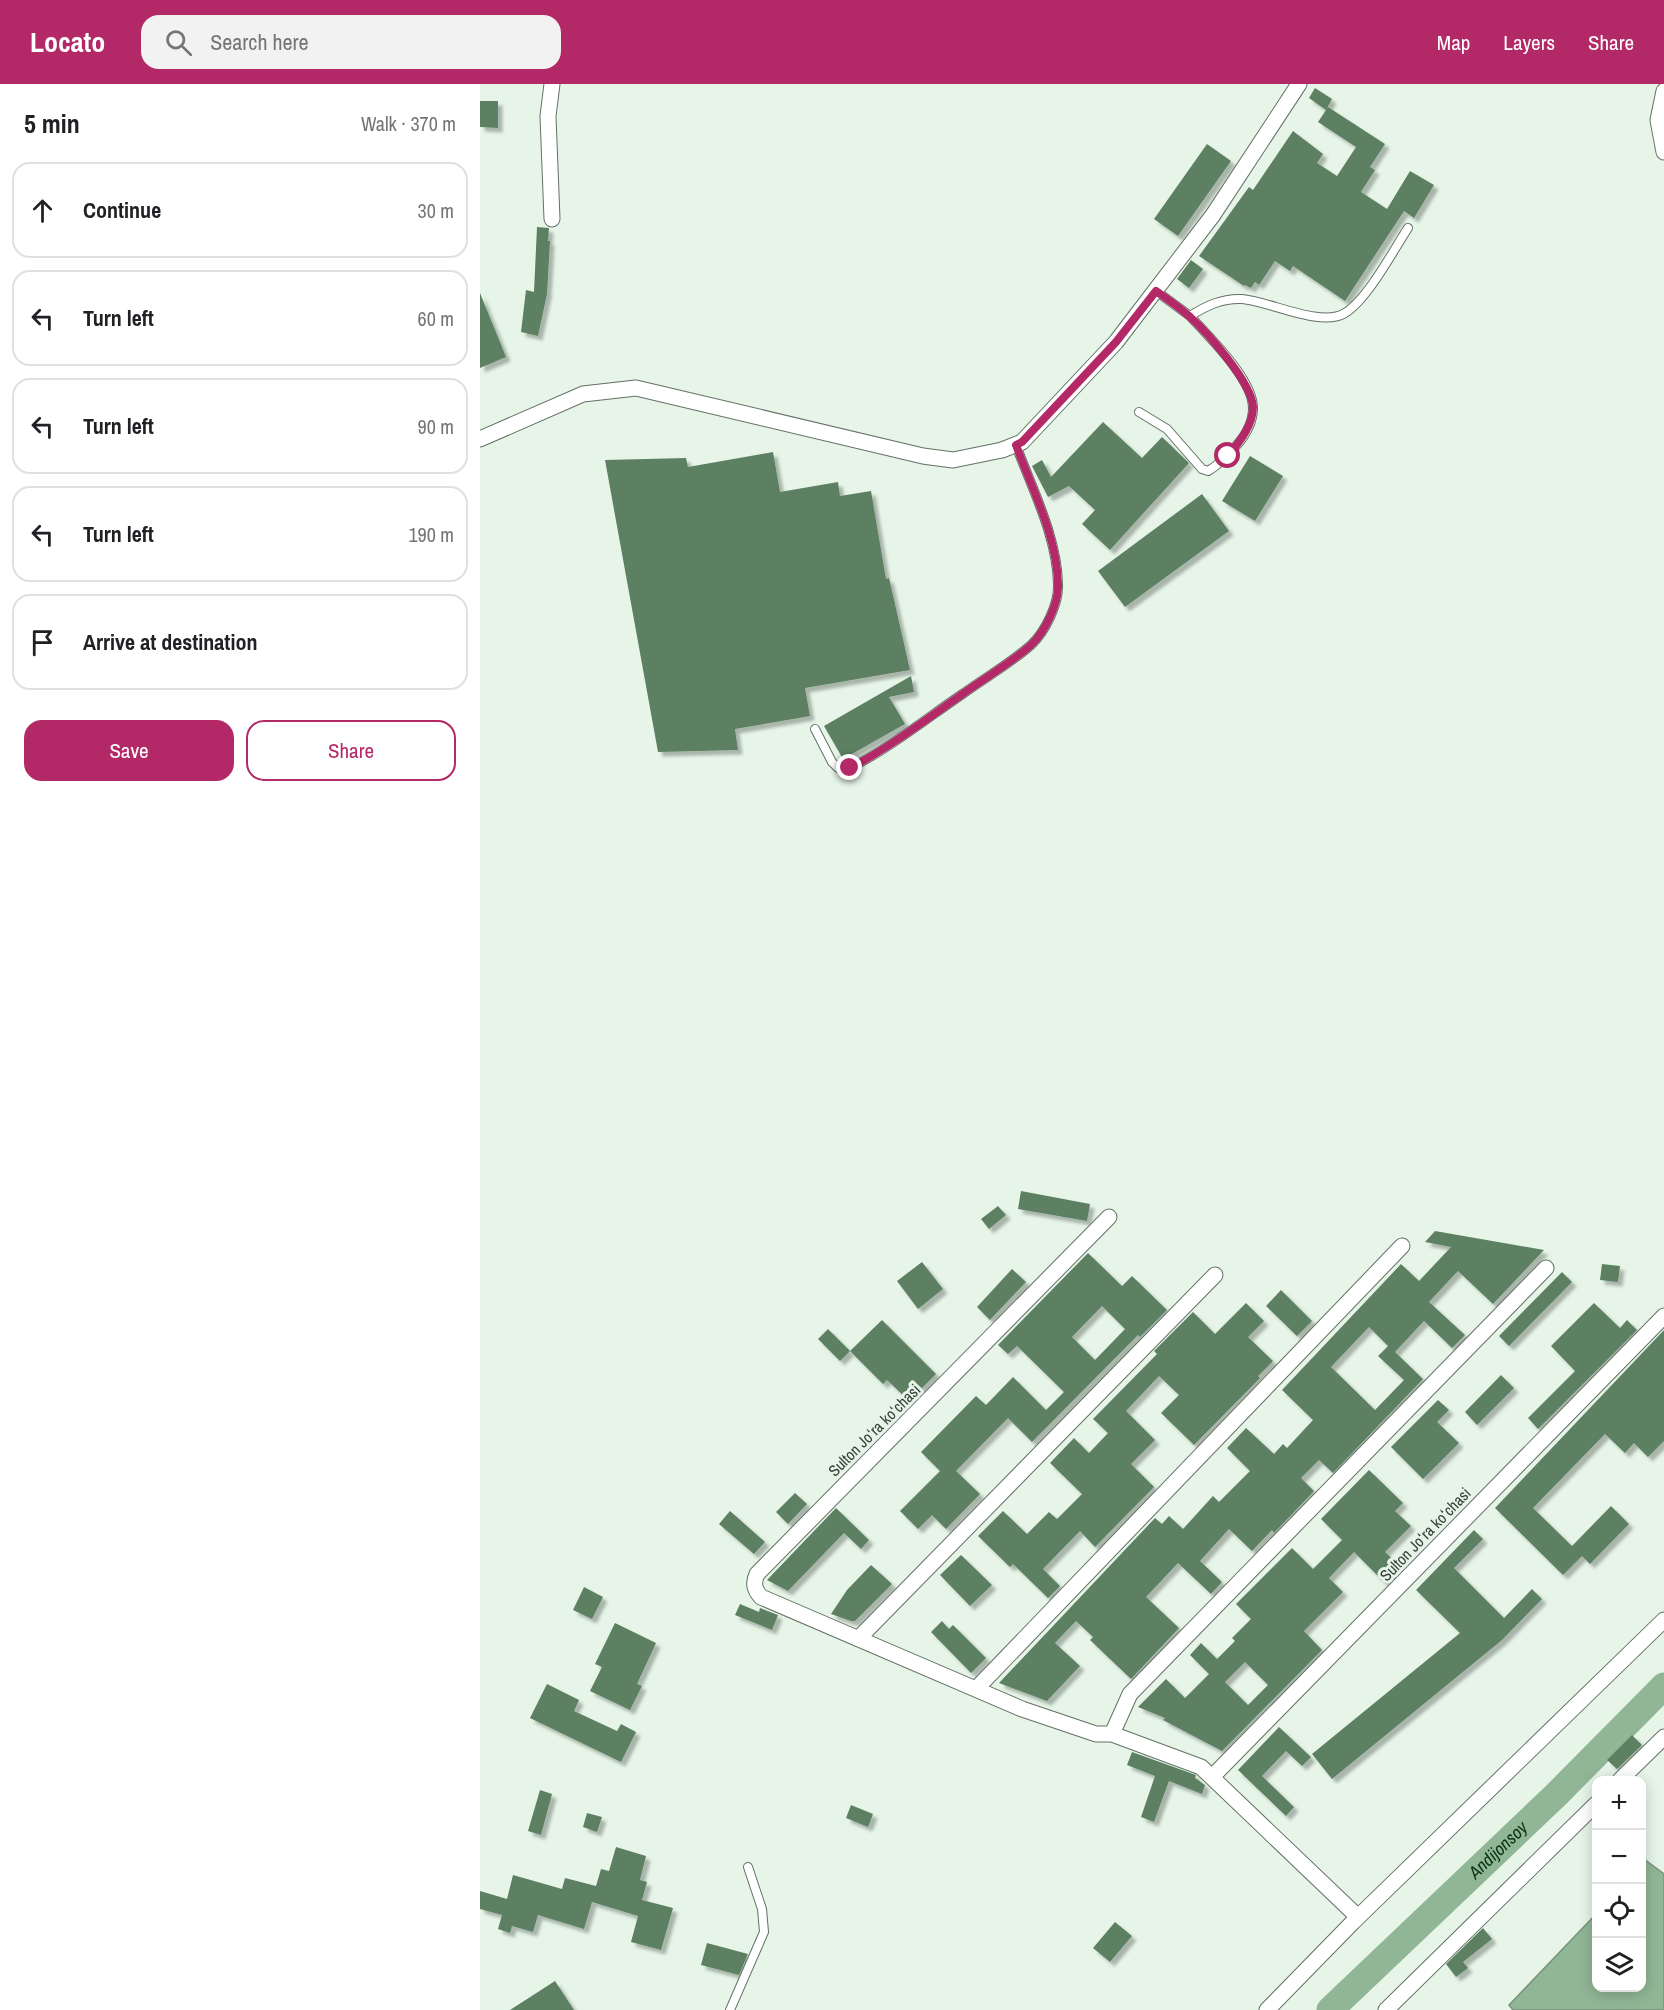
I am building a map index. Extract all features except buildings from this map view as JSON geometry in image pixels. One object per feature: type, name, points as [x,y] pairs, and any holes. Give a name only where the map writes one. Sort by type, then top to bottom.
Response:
[{"type":"street","points":[[552,84],[548,116],[552,219]]},
{"type":"street","points":[[480,440],[583,394],[636,388],[923,456],[953,460],[1016,445],[1022,442],[1116,342],[1156,291],[1213,215],[1299,84]]},
{"type":"street","points":[[1664,91],[1658,120],[1664,152]]},
{"type":"street","name":"Sulton Joʻra koʻchasi","points":[[1109,1217],[757,1574],[754,1582],[756,1590],[761,1597],[1022,1709],[1096,1734],[1112,1734],[1201,1767],[1358,1917]]},
{"type":"street","points":[[976,1689],[1402,1246]]},
{"type":"street","points":[[1112,1734],[1130,1694],[1546,1268]]},
{"type":"street","points":[[858,1639],[1215,1275]]},
{"type":"street","name":"Sulton Joʻra koʻchasi","points":[[1212,1777],[1664,1316]]},
{"type":"street","points":[[1267,2010],[1358,1917],[1664,1620]]},
{"type":"street","points":[[1624,1776],[1664,1737]]},
{"type":"street","points":[[1386,2010],[1592,1808]]},
{"type":"lane","points":[[1190,316],[1211,303],[1242,299],[1329,319],[1345,313],[1362,297],[1408,228]]},
{"type":"lane","points":[[1139,412],[1167,429],[1202,469],[1208,471],[1228,456],[1242,439],[1251,420],[1253,406],[1250,394],[1237,371],[1190,316],[1156,291]]},
{"type":"lane","points":[[815,729],[832,762],[838,768],[850,768],[925,720],[1008,662],[1031,645],[1040,633],[1051,613],[1059,585],[1054,550],[1016,445]]},
{"type":"lane","points":[[730,2010],[764,1932],[762,1909],[748,1868]]},
{"type":"shaded area","points":[[1646,1860],[1664,1874],[1664,2010],[1513,2010],[1509,2005],[1592,1918],[1592,1992],[1646,1992]]},
{"type":"waterway","name":"Andijonsoy","points":[[1330,2010],[1556,1795],[1664,1686]]},
{"type":"route","points":[[850,768],[934,714],[1008,662],[1031,645],[1040,633],[1051,613],[1059,585],[1054,550],[1016,445],[1022,442],[1116,342],[1156,291],[1190,316],[1237,371],[1250,394],[1253,406],[1251,420],[1242,439],[1228,456]]}]
